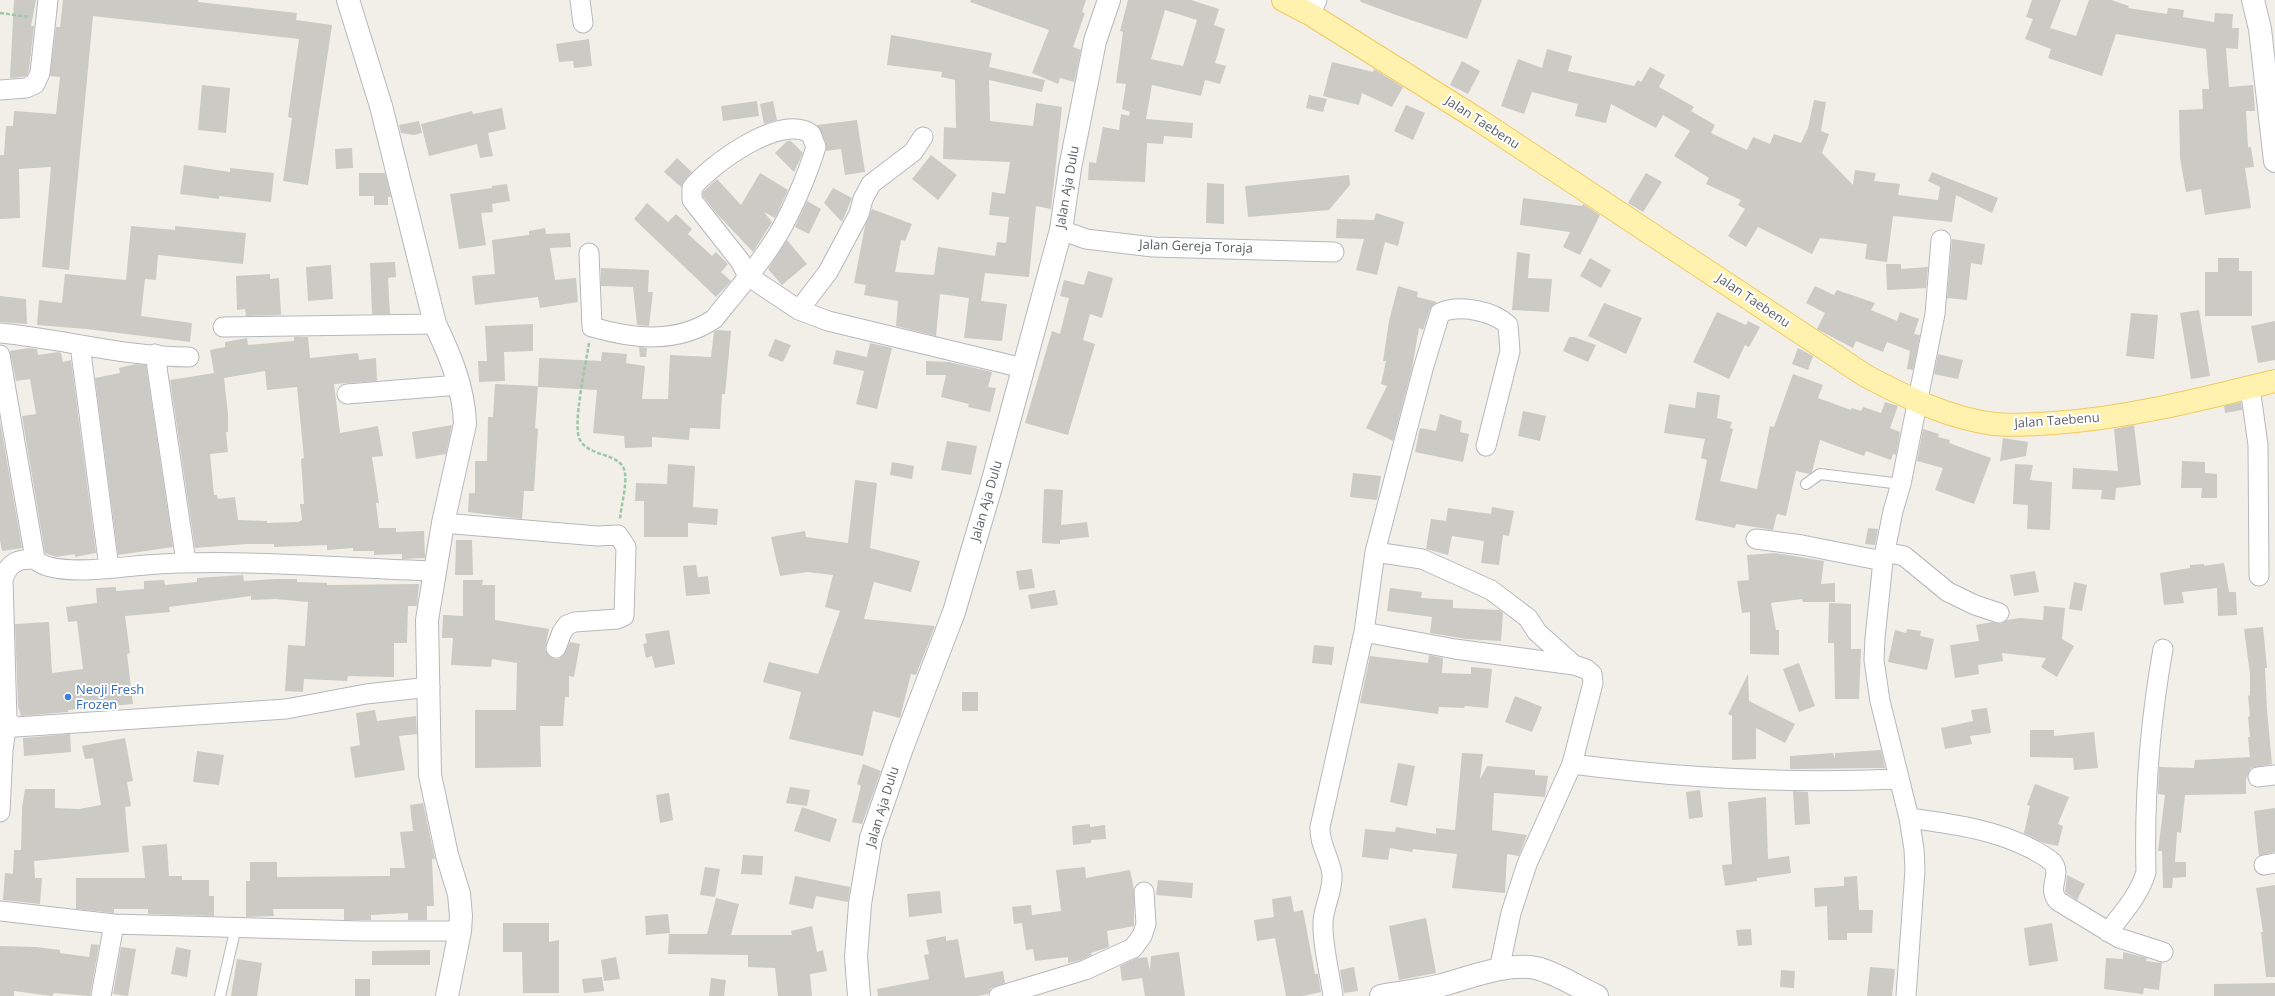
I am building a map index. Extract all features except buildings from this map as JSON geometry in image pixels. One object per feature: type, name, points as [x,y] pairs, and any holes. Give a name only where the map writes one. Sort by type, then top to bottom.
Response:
[{"type":"main road","name":"Jalan Taebenu","points":[[1282,0],[1314,7],[1482,122],[1866,376],[1918,403],[1992,424],[2016,426],[2086,421],[2132,414],[2275,381]]},
{"type":"street","points":[[0,90],[26,88],[35,84],[40,73],[48,0]]},
{"type":"street","points":[[348,0],[381,106],[435,324],[448,352],[465,407],[465,424],[443,523],[427,620],[430,687],[428,738],[430,775],[447,855],[459,894],[460,931],[447,996]]},
{"type":"street","points":[[580,0],[583,23]]},
{"type":"street","name":"Jalan Aja Dulu","points":[[858,996],[856,957],[860,904],[871,838],[902,748],[954,612],[991,487],[1061,230],[1070,168],[1096,42],[1108,0]]},
{"type":"street","points":[[2252,0],[2270,60],[2275,161]]},
{"type":"street","points":[[589,253],[592,327],[618,335],[658,338],[692,332],[714,319],[748,276],[773,244],[812,159],[816,147],[815,140],[806,130],[799,128],[781,131],[751,143],[734,153],[697,182],[692,188],[692,200],[740,261],[748,276],[799,310],[828,321],[1023,368]]},
{"type":"street","points":[[799,310],[828,272],[859,214],[863,199],[871,184],[913,152],[923,137]]},
{"type":"street","name":"Jalan Gereja Toraja","points":[[1061,230],[1086,239],[1154,247],[1334,252]]},
{"type":"street","points":[[1906,996],[1915,870],[1909,818],[1898,779],[1880,702],[1874,660],[1875,638],[1884,556],[1901,484],[1935,314],[1941,240]]},
{"type":"street","points":[[1333,996],[1323,923],[1329,901],[1332,876],[1330,862],[1320,837],[1320,827],[1364,632],[1375,552],[1423,370],[1440,313],[1450,308],[1466,309],[1500,318],[1508,325],[1510,351],[1486,446]]},
{"type":"street","points":[[223,327],[435,324]]},
{"type":"street","points":[[0,333],[45,337],[80,345],[189,357]]},
{"type":"street","points":[[80,345],[109,568]]},
{"type":"street","points":[[155,354],[186,562]]},
{"type":"street","points":[[0,355],[35,560]]},
{"type":"street","points":[[347,394],[459,385]]},
{"type":"street","points":[[2250,387],[2258,445],[2259,576]]},
{"type":"street","points":[[443,523],[597,536],[618,535],[626,547],[624,616],[617,619],[575,622],[567,625],[562,632],[556,648]]},
{"type":"street","points":[[1756,539],[1884,556],[1904,556],[1948,592],[1975,605],[1999,613]]},
{"type":"street","points":[[1375,552],[1422,558],[1491,590],[1528,618],[1537,632],[1574,665]]},
{"type":"street","points":[[0,812],[2,750],[7,721],[1,574],[20,559],[35,560],[43,566],[78,570],[186,562],[434,571]]},
{"type":"street","points":[[1364,632],[1455,649],[1574,665],[1586,668],[1592,674],[1593,683],[1572,764],[1527,864],[1508,922],[1500,970]]},
{"type":"street","points":[[2108,932],[2144,881],[2146,872],[2148,784],[2152,710],[2163,649]]},
{"type":"street","points":[[7,721],[16,727],[21,727],[286,709],[366,694],[430,687]]},
{"type":"street","points":[[1572,764],[1618,770],[1758,781],[1834,782],[1898,779]]},
{"type":"street","points":[[1909,818],[1973,828],[2024,845],[2045,857],[2053,864],[2057,873],[2052,885],[2054,896],[2058,901],[2119,938],[2164,952]]},
{"type":"street","points":[[999,996],[1085,970],[1133,948],[1142,936],[1146,924],[1144,892]]},
{"type":"street","points":[[0,911],[114,924],[236,926],[361,931],[460,931]]},
{"type":"street","points":[[101,996],[114,924]]},
{"type":"street","points":[[1381,996],[1413,994],[1500,970],[1522,967],[1536,968],[1552,974],[1597,996]]},
{"type":"lane","points":[[1806,484],[1820,474],[1901,484]]},
{"type":"lane","points":[[220,996],[236,926]]},
{"type":"path","points":[[0,12],[46,20]]},
{"type":"path","points":[[592,327],[577,431],[585,446],[592,451],[616,460],[623,466],[625,477],[618,535]]},
{"type":"place","name":"Neoji Fresh Frozen","points":[[68,697]]}]
